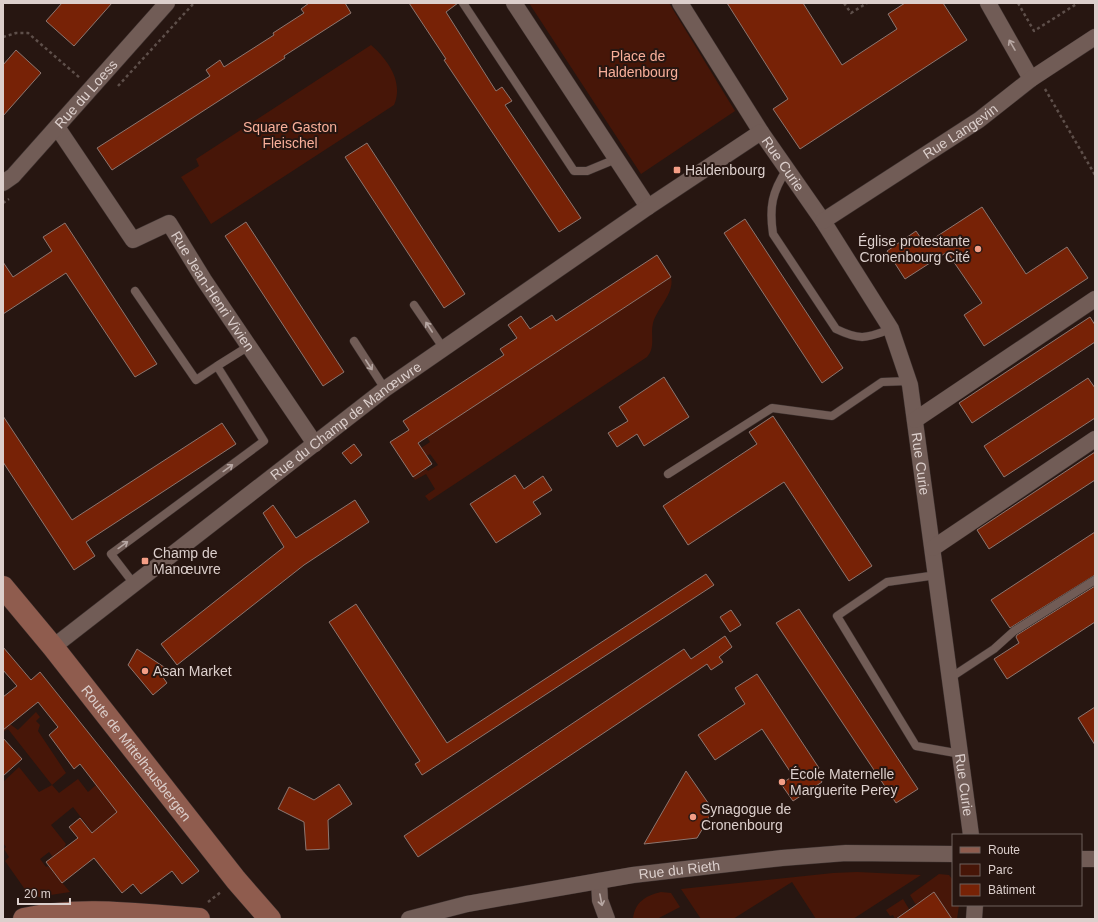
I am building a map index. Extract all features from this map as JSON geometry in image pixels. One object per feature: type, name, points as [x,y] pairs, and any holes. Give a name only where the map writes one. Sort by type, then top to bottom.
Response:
[{"type":"main road","name":"Route de Mittelhausbergen","points":[[3,586],[53,646],[236,880],[270,919]]},
{"type":"main road","points":[[24,919],[59,914],[88,913],[199,919]]},
{"type":"street","name":"Rue du Loess","points":[[3,183],[13,176],[167,3]]},
{"type":"street","points":[[514,3],[648,207],[761,132],[680,3]]},
{"type":"street","points":[[988,3],[1034,77]]},
{"type":"street","name":"Rue Langevin","points":[[823,221],[979,120],[1034,77],[1095,37]]},
{"type":"street","name":"Rue Jean-Henri Vivien","points":[[57,127],[133,240],[169,223],[204,280],[315,444]]},
{"type":"street","name":"Rue Curie","points":[[761,132],[823,221],[891,329],[909,381],[937,575],[971,834]]},
{"type":"street","name":"Rue du Champ de Manœuvre","points":[[53,646],[385,389],[648,207]]},
{"type":"street","points":[[915,420],[1095,299]]},
{"type":"street","points":[[933,548],[1095,439]]},
{"type":"street","name":"Rue du Rieth","points":[[409,919],[467,904],[633,875],[782,858],[846,853],[952,854]]},
{"type":"street","points":[[1082,859],[1095,859]]},
{"type":"street","points":[[599,881],[600,900],[607,919]]},
{"type":"street","points":[[974,919],[975,906]]},
{"type":"lane","points":[[463,3],[574,171],[588,171],[616,159]]},
{"type":"lane","points":[[787,169],[776,186],[772,198],[771,220],[773,234],[836,330],[852,337],[867,337],[891,329]]},
{"type":"lane","points":[[135,291],[196,380],[249,346]]},
{"type":"lane","points":[[414,305],[444,349]]},
{"type":"lane","points":[[354,341],[385,389]]},
{"type":"lane","points":[[134,584],[111,554],[264,441],[217,366]]},
{"type":"lane","points":[[668,474],[772,408],[832,416],[882,382],[909,381]]},
{"type":"lane","points":[[937,575],[887,582],[837,616],[916,746],[960,754]]},
{"type":"lane","points":[[950,678],[994,649],[1014,631],[1095,580]]},
{"type":"path","points":[[844,3],[851,14],[867,3]]},
{"type":"path","points":[[1018,3],[1034,31],[1078,3]]},
{"type":"path","points":[[3,37],[16,33],[28,33],[91,87]]},
{"type":"path","points":[[1034,77],[1095,175]]},
{"type":"green space","name":"Place de Haldenbourg","points":[[529,3],[669,3],[735,111],[641,174]]},
{"type":"green space","name":"Square Gaston Fleischel","points":[[371,45],[383,57],[393,72],[397,88],[397,96],[394,105],[211,224],[181,177],[199,166],[196,159]]},
{"type":"green space","points":[[671,277],[672,283],[668,295],[653,323],[652,345],[650,353],[647,357],[429,501],[425,496],[435,489],[426,474],[415,480],[413,477],[426,469],[428,471],[438,465],[430,454],[427,456],[421,448],[430,442],[427,437]]},
{"type":"green space","points":[[36,712],[40,717],[36,721],[40,725],[38,731],[66,773],[52,785],[8,729],[3,732],[3,719],[18,730]]},
{"type":"green space","points":[[19,767],[39,792],[52,785],[59,793],[78,779],[88,792],[96,785],[117,811],[99,841],[73,807],[51,825],[66,844],[64,848],[53,857],[49,852],[40,859],[46,867],[48,866],[70,892],[31,898],[5,861],[9,857],[4,849],[6,847],[3,843],[3,782]]},
{"type":"green space","points":[[857,872],[921,875],[853,919],[816,919],[792,882],[733,919],[701,919],[681,889],[833,873]]},
{"type":"green space","points":[[939,874],[949,875],[952,879],[952,906],[959,906],[957,919],[947,919],[950,916],[934,893],[916,905],[910,895]]},
{"type":"green space","points":[[661,892],[671,893],[680,907],[657,919],[633,919],[636,908],[642,901]]},
{"type":"green space","points":[[903,899],[909,909],[895,919],[893,915],[890,916],[886,910]]},
{"type":"building","points":[[62,3],[112,3],[74,46],[46,21]]},
{"type":"building","points":[[309,3],[345,3],[351,13],[284,56],[285,58],[112,170],[97,148],[210,76],[206,70],[220,60],[224,67],[274,35],[273,33],[304,13],[301,9]]},
{"type":"building","points":[[409,3],[458,3],[446,12],[496,91],[502,87],[512,101],[505,105],[581,218],[559,232],[444,60],[446,59]]},
{"type":"building","points":[[727,3],[803,3],[842,65],[897,29],[888,14],[905,3],[943,3],[967,40],[800,149],[773,109],[788,99]]},
{"type":"building","points":[[16,50],[41,73],[3,116],[3,65]]},
{"type":"building","points":[[367,143],[465,294],[444,308],[345,157]]},
{"type":"building","points":[[982,207],[1026,274],[1067,247],[1088,278],[984,346],[964,315],[982,303],[947,252],[905,279],[887,251],[916,231],[925,244]]},
{"type":"building","points":[[745,219],[843,368],[822,383],[724,233]]},
{"type":"building","points":[[246,222],[344,372],[323,386],[225,236]]},
{"type":"building","points":[[65,223],[157,364],[135,377],[66,273],[3,314],[3,262],[13,277],[52,251],[43,237]]},
{"type":"building","points":[[657,255],[671,277],[418,443],[432,464],[413,477],[390,442],[409,430],[403,421],[504,355],[500,349],[517,338],[508,325],[521,316],[530,329],[552,315],[556,321]]},
{"type":"building","points":[[1090,317],[1095,325],[1095,342],[972,423],[959,403]]},
{"type":"building","points":[[664,377],[689,417],[644,446],[637,434],[617,447],[608,433],[628,421],[619,407]]},
{"type":"building","points":[[1088,378],[1095,388],[1095,418],[1004,477],[984,446]]},
{"type":"building","points":[[3,416],[72,520],[222,423],[236,444],[86,542],[95,556],[74,570],[3,462]]},
{"type":"building","points":[[773,416],[872,566],[849,581],[784,482],[688,545],[663,506],[757,444],[749,432]]},
{"type":"building","points":[[354,444],[362,455],[351,464],[342,453]]},
{"type":"building","points":[[1095,452],[1095,480],[989,549],[977,530]]},
{"type":"building","points":[[515,475],[524,489],[543,476],[552,490],[533,502],[541,514],[496,543],[470,504]]},
{"type":"building","points":[[355,500],[369,522],[304,565],[177,665],[161,644],[284,547],[263,513],[273,505],[296,538]]},
{"type":"building","points":[[1095,532],[1095,575],[1010,628],[991,600]]},
{"type":"building","points":[[706,574],[714,585],[422,775],[415,764],[420,761],[329,622],[356,604],[447,743]]},
{"type":"building","points":[[1095,586],[1095,622],[1007,679],[994,659],[1019,643],[1016,637],[1017,635]]},
{"type":"building","points":[[799,609],[918,789],[896,803],[776,623]]},
{"type":"building","points":[[731,610],[741,625],[730,632],[720,617]]},
{"type":"building","points":[[725,636],[732,647],[719,657],[723,662],[711,670],[707,664],[418,857],[404,836],[684,649],[691,659]]},
{"type":"building","points":[[3,647],[31,680],[40,672],[199,871],[182,884],[172,871],[141,894],[133,884],[122,893],[94,858],[62,883],[46,862],[78,838],[69,827],[80,818],[92,833],[117,812],[80,764],[74,769],[49,735],[58,727],[38,702],[3,730],[3,697],[17,686],[3,670]]},
{"type":"building","points":[[137,649],[170,671],[162,676],[167,683],[153,695],[128,665]]},
{"type":"building","points":[[757,674],[819,768],[815,771],[822,782],[793,801],[781,784],[793,776],[762,729],[715,760],[698,735],[745,704],[735,688]]},
{"type":"building","points":[[1095,707],[1095,745],[1078,718]]},
{"type":"building","points":[[3,738],[22,759],[3,776]]},
{"type":"building","points":[[686,771],[713,810],[703,828],[697,838],[644,844]]},
{"type":"building","points":[[339,784],[352,804],[328,820],[329,849],[306,850],[304,822],[278,809],[289,787],[314,800]]},
{"type":"building","points":[[934,892],[952,919],[896,919],[916,905]]},
{"type":"place","name":"Haldenbourg","points":[[677,170]]},
{"type":"place","name":"Église protestante Cronenbourg Cité","points":[[978,249]]},
{"type":"place","name":"Champ de Manœuvre","points":[[145,561]]},
{"type":"place","name":"Asan Market","points":[[145,671]]},
{"type":"place","name":"École Maternelle Marguerite Perey","points":[[782,782]]},
{"type":"place","name":"Synagogue de Cronenbourg","points":[[693,817]]}]
